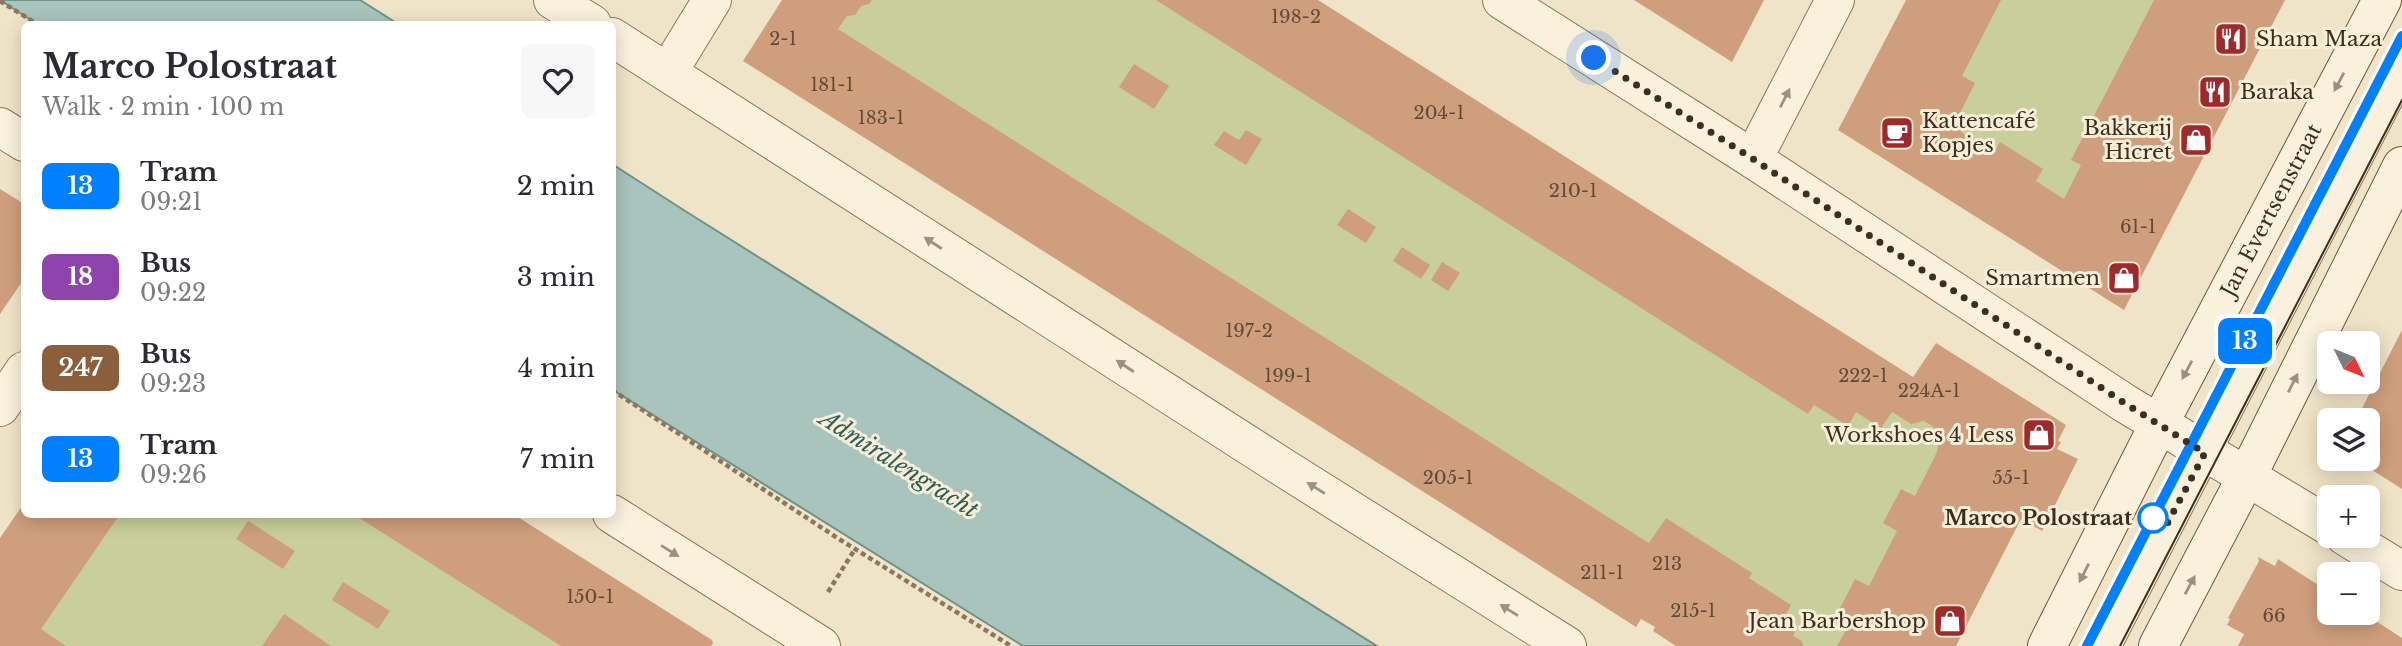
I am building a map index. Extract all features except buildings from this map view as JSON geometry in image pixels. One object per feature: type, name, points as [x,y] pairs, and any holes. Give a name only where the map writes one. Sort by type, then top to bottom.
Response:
[{"type":"street","points":[[553,0],[587,21]]},
{"type":"street","points":[[668,72],[712,0]]},
{"type":"street","points":[[1502,0],[1753,159],[2159,424],[2317,519]]},
{"type":"street","points":[[1753,159],[1835,0]]},
{"type":"street","name":"Jan Evertsenstraat","points":[[2047,646],[2159,424],[2382,0]]},
{"type":"street","points":[[616,40],[1567,646]]},
{"type":"street","points":[[0,127],[21,140]]},
{"type":"street","points":[[2158,646],[2247,476],[2402,166]]},
{"type":"street","points":[[0,407],[21,376]]},
{"type":"street","points":[[616,517],[796,639]]},
{"type":"street","points":[[2365,548],[2402,571]]},
{"type":"lane","points":[[2104,646],[2402,68]]},
{"type":"path","points":[[0,1],[32,21]]},
{"type":"path","points":[[616,393],[839,539],[1011,646]]},
{"type":"green space","points":[[835,0],[1229,0],[1958,439],[1853,646],[1785,646],[812,38]]},
{"type":"green space","points":[[1994,0],[2180,0],[2074,207],[1929,132]]},
{"type":"green space","points":[[72,518],[438,518],[660,646],[0,646]]},
{"type":"water","points":[[0,0],[360,0],[393,21],[32,21]]},
{"type":"water","name":"Admiralengracht","points":[[616,167],[1377,646],[1023,646],[616,392]]},
{"type":"tram line","points":[[2087,646],[2402,36]]},
{"type":"tram line","name":"13","points":[[2087,646],[2402,36]]},
{"type":"tram line","points":[[2120,646],[2402,100]]},
{"type":"place","name":"Sham Maza","points":[[2231,39]]},
{"type":"place","name":"Baraka","points":[[2215,92]]},
{"type":"place","name":"Kattencafé Kopjes","points":[[1897,133]]},
{"type":"place","name":"Bakkerij Hicret","points":[[2196,140]]},
{"type":"place","name":"Smartmen","points":[[2124,278]]},
{"type":"place","name":"Workshoes 4 Less","points":[[2039,435]]},
{"type":"place","name":"Marco Polostraat","points":[[2153,518]]},
{"type":"place","name":"Jean Barbershop","points":[[1950,621]]},
{"type":"route","points":[[1594,58],[2205,453],[2167,524],[2153,518]]}]
